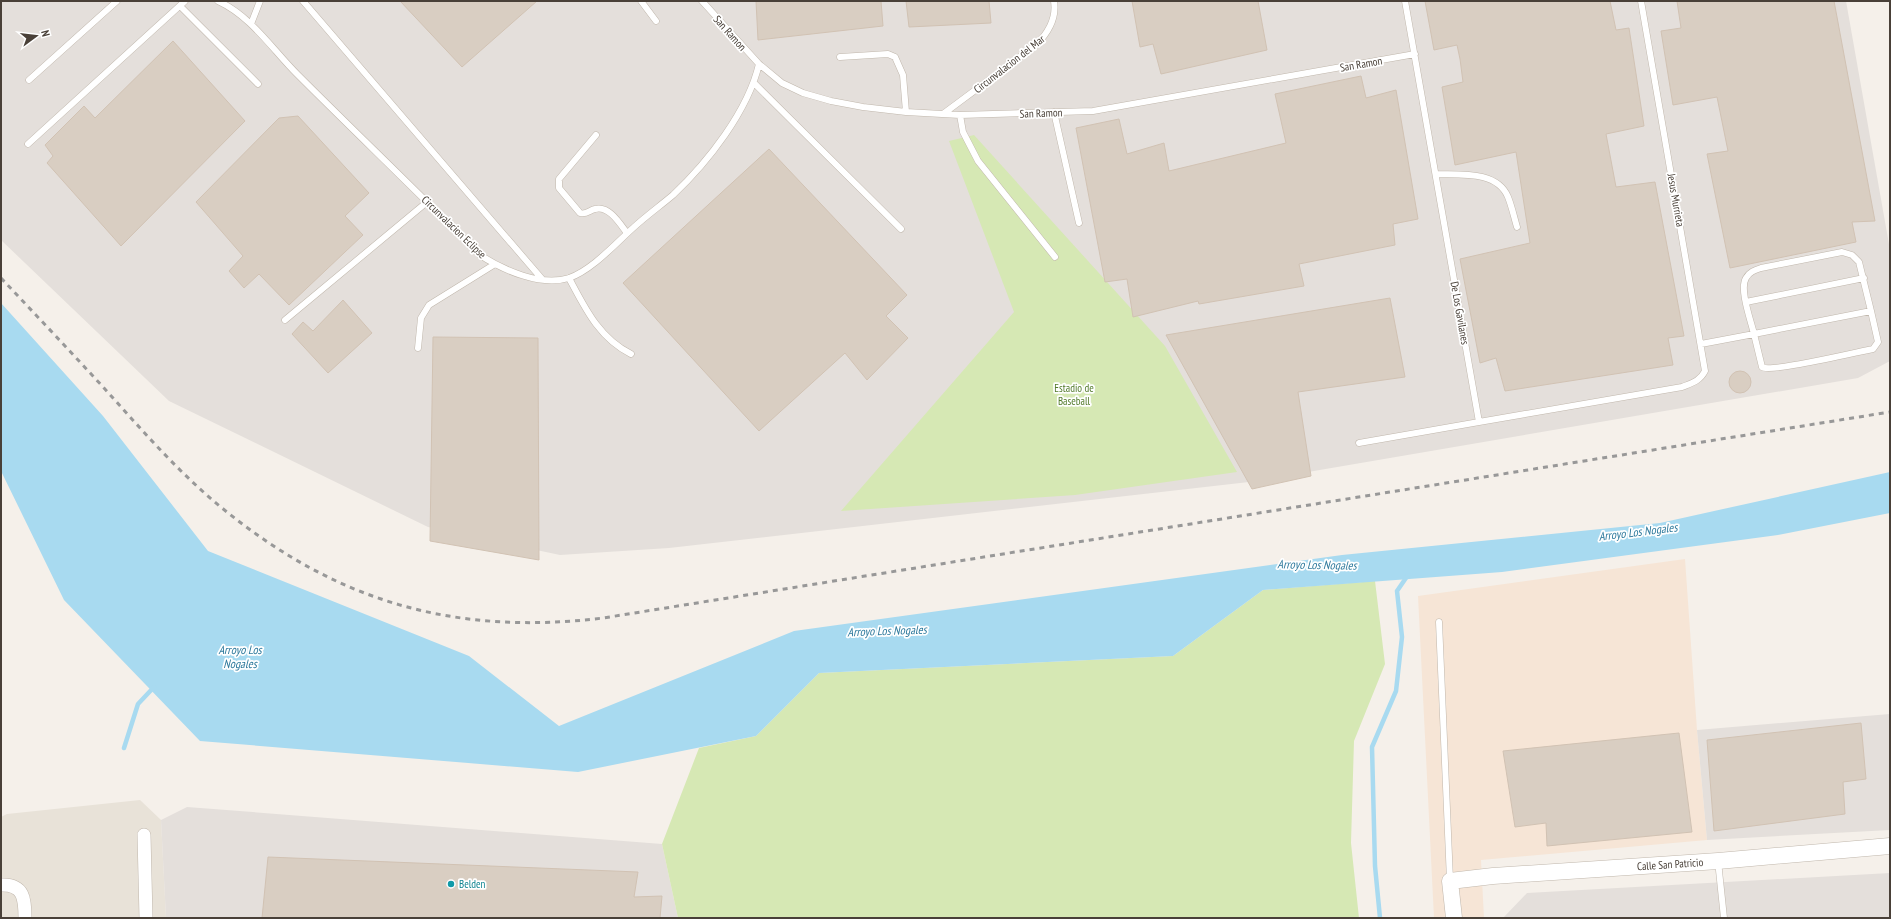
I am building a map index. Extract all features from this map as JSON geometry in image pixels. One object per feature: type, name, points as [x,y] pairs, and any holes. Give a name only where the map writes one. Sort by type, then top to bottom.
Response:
[{"type":"street","points":[[144,835],[146,918]]},
{"type":"street","name":"Calle San Patricio","points":[[1450,881],[1499,875],[1718,861],[1890,846]]},
{"type":"street","points":[[1450,881],[1454,918]]},
{"type":"street","points":[[1,885],[18,888],[22,893],[25,900],[25,918]]},
{"type":"lane","points":[[29,80],[117,1]]},
{"type":"lane","name":"Circunvalacion Eclipse","points":[[218,1],[225,4],[251,24],[296,73],[480,255],[495,264],[526,277],[542,279],[556,280],[569,278],[579,273],[611,250],[627,233],[674,194],[711,153],[743,106],[754,83],[759,64]]},
{"type":"lane","points":[[251,24],[260,1]]},
{"type":"lane","points":[[303,1],[542,279]]},
{"type":"lane","points":[[641,1],[656,21]]},
{"type":"lane","name":"San Ramon","points":[[702,1],[759,64],[782,83],[803,93],[831,101],[906,112],[960,115],[1093,111],[1415,54]]},
{"type":"lane","name":"Circunvalacion del Mar","points":[[943,114],[1036,45],[1046,34],[1053,20],[1054,1]]},
{"type":"lane","name":"De Los Gavilanes","points":[[1405,1],[1479,422]]},
{"type":"lane","name":"Jesus Murrieta","points":[[1479,422],[1682,387],[1702,377],[1705,371],[1641,1]]},
{"type":"lane","points":[[28,144],[183,3],[258,84]]},
{"type":"lane","points":[[840,57],[888,54],[895,57],[900,64],[903,75],[906,112]]},
{"type":"lane","points":[[754,83],[901,229]]},
{"type":"lane","points":[[1054,112],[1079,223]]},
{"type":"lane","points":[[960,115],[964,132],[978,161],[1055,257]]},
{"type":"lane","points":[[596,135],[559,179],[559,188],[581,214],[595,209],[605,210],[611,214],[627,233]]},
{"type":"lane","points":[[1436,174],[1476,175],[1493,181],[1500,186],[1508,196],[1517,227]]},
{"type":"lane","points":[[285,320],[427,202]]},
{"type":"lane","points":[[1842,252],[1852,255],[1857,259],[1864,278],[1878,342],[1873,349],[1767,370],[1762,367],[1743,287],[1749,274],[1761,268],[1842,252]]},
{"type":"lane","points":[[418,348],[421,318],[429,305],[495,264]]},
{"type":"lane","points":[[569,278],[583,304],[605,336],[617,347],[631,354]]},
{"type":"lane","points":[[1746,302],[1864,278]]},
{"type":"lane","points":[[1701,344],[1871,311]]},
{"type":"lane","points":[[1359,443],[1479,422]]},
{"type":"lane","points":[[1439,622],[1450,881]]},
{"type":"lane","points":[[1718,861],[1724,918]]},
{"type":"shaded area","points":[[1,1],[1846,1],[1890,250],[1890,361],[1858,378],[1249,482],[669,548],[560,555],[428,527],[169,401],[1,240]]},
{"type":"shaded area","points":[[1685,559],[1697,730],[1707,840],[1481,860],[1484,918],[1434,918],[1418,596]]},
{"type":"shaded area","points":[[1890,714],[1890,830],[1707,840],[1697,730]]},
{"type":"shaded area","points":[[140,800],[161,820],[166,918],[1,918],[1,817],[7,814]]},
{"type":"shaded area","points":[[187,807],[662,844],[678,918],[166,918],[161,820]]},
{"type":"shaded area","points":[[1890,873],[1890,918],[1503,918],[1527,893]]},
{"type":"green space","name":"Estadio de Baseball","points":[[974,135],[1165,346],[1237,472],[1075,495],[841,511],[1014,312],[949,141]]},
{"type":"green space","points":[[1375,581],[1385,664],[1354,741],[1351,843],[1359,918],[678,918],[662,844],[699,748],[756,736],[819,673],[1173,656],[1263,590]]},
{"type":"water","name":"Arroyo Los Nogales","points":[[1,303],[103,416],[208,551],[469,656],[559,726],[794,631],[1342,555],[1660,523],[1890,472],[1890,513],[1778,535],[1502,572],[1263,590],[1173,656],[819,673],[756,736],[578,772],[200,741],[64,600],[1,471]]},
{"type":"building","points":[[400,1],[537,1],[462,67]]},
{"type":"building","points":[[756,1],[881,1],[883,26],[758,40]]},
{"type":"building","points":[[906,1],[989,1],[991,23],[909,27]]},
{"type":"building","points":[[1132,1],[1258,1],[1267,50],[1161,74],[1153,44],[1140,47]]},
{"type":"building","points":[[1425,1],[1610,1],[1616,30],[1629,28],[1644,126],[1606,134],[1616,187],[1655,182],[1684,336],[1668,338],[1673,365],[1505,391],[1496,358],[1480,363],[1460,259],[1530,243],[1516,152],[1455,165],[1442,87],[1463,82],[1460,59],[1457,45],[1434,50]]},
{"type":"building","points":[[1677,1],[1834,1],[1875,221],[1852,222],[1856,242],[1730,268],[1707,154],[1728,151],[1717,97],[1673,105],[1661,31],[1681,28]]},
{"type":"building","points":[[173,41],[245,121],[121,246],[47,163],[53,156],[45,145],[84,106],[95,118]]},
{"type":"building","points":[[1361,76],[1366,98],[1396,90],[1418,219],[1393,224],[1395,245],[1299,264],[1304,286],[1199,304],[1198,301],[1133,317],[1127,279],[1105,282],[1076,128],[1119,119],[1127,154],[1164,143],[1169,171],[1286,143],[1275,94]]},
{"type":"building","points":[[298,116],[369,193],[345,216],[363,235],[289,305],[259,274],[244,288],[229,271],[243,256],[196,202],[279,118]]},
{"type":"building","points":[[769,149],[907,295],[886,316],[908,338],[867,380],[845,353],[759,431],[623,283]]},
{"type":"building","points":[[1390,298],[1405,377],[1298,392],[1311,476],[1252,489],[1166,335]]},
{"type":"building","points":[[343,300],[372,333],[328,373],[292,334],[303,322],[313,331]]},
{"type":"building","points":[[433,337],[538,338],[539,560],[430,541]]},
{"type":"building","points":[[1740,371],[1748,374],[1751,382],[1748,390],[1740,393],[1732,390],[1729,382],[1732,374]]},
{"type":"building","points":[[1861,723],[1866,779],[1843,782],[1845,814],[1714,831],[1707,740]]},
{"type":"building","points":[[1679,733],[1692,832],[1547,846],[1546,823],[1515,827],[1503,751]]},
{"type":"building","name":"Belden","points":[[268,857],[638,872],[634,897],[662,896],[660,918],[262,918]]},
{"type":"waterway","points":[[1380,918],[1375,866],[1372,747],[1396,691],[1402,637],[1397,591],[1408,575]]},
{"type":"waterway","points":[[124,748],[138,704],[154,687]]},
{"type":"railway","points":[[1,278],[190,480],[222,508],[265,540],[309,567],[354,589],[400,605],[448,616],[497,622],[549,622],[603,618],[1890,412]]},
{"type":"place","name":"Belden","points":[[451,884]]}]
